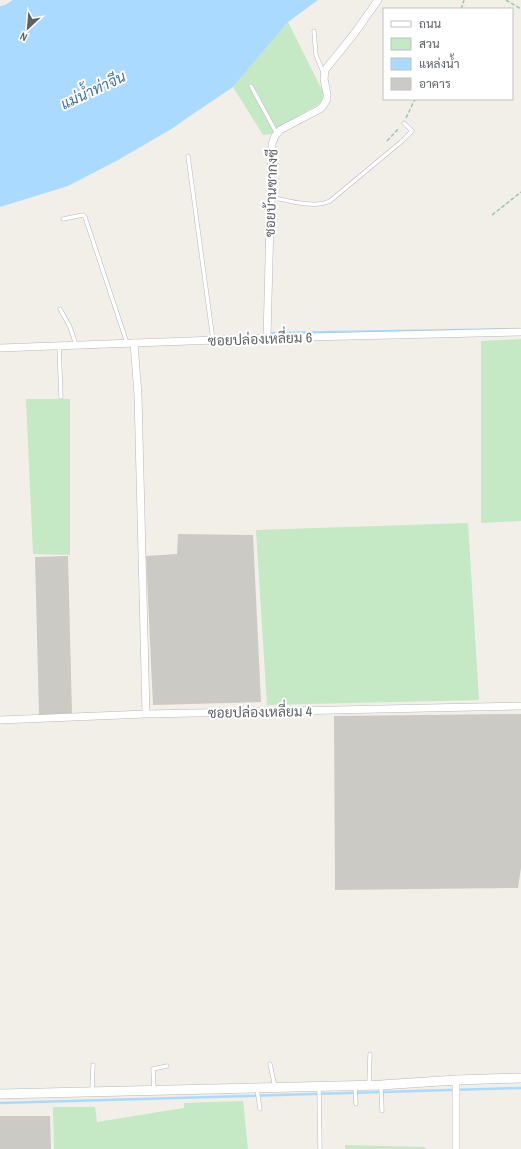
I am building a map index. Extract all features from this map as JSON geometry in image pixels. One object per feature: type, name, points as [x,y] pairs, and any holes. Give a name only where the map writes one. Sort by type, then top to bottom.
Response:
[{"type":"street","points":[[324,73],[378,0]]},
{"type":"street","name":"ซอยบ้านซากงซี","points":[[267,338],[272,144],[280,130],[323,106],[328,94],[324,73]]},
{"type":"street","name":"ซอยปล่องเหลี่ยม 6","points":[[0,348],[267,338],[521,332]]},
{"type":"street","points":[[131,344],[138,395],[146,714]]},
{"type":"street","name":"ซอยปล่องเหลี่ยม 4","points":[[0,720],[146,714],[521,706]]},
{"type":"street","points":[[0,1094],[154,1090],[257,1090],[275,1087],[319,1089],[355,1088],[369,1085],[381,1088],[521,1078]]},
{"type":"street","points":[[456,1083],[456,1149]]},
{"type":"lane","points":[[314,31],[316,55],[324,73]]},
{"type":"lane","points":[[251,86],[277,134]]},
{"type":"lane","points":[[270,196],[325,204],[401,142],[412,131],[404,122]]},
{"type":"lane","points":[[188,156],[213,340]]},
{"type":"lane","points":[[63,219],[83,215],[85,217],[131,344]]},
{"type":"lane","points":[[60,309],[70,327],[76,345]]},
{"type":"lane","points":[[59,346],[61,397]]},
{"type":"lane","points":[[369,1085],[370,1054]]},
{"type":"lane","points":[[270,1064],[275,1087]]},
{"type":"lane","points":[[92,1092],[93,1065]]},
{"type":"lane","points":[[154,1090],[153,1069],[167,1066]]},
{"type":"lane","points":[[355,1088],[356,1104]]},
{"type":"lane","points":[[381,1088],[382,1112]]},
{"type":"lane","points":[[319,1089],[320,1149]]},
{"type":"lane","points":[[257,1090],[260,1109]]},
{"type":"path","points":[[506,0],[521,9]]},
{"type":"path","points":[[492,215],[521,192]]},
{"type":"green space","points":[[288,22],[324,94],[324,101],[278,128],[271,134],[263,135],[233,87]]},
{"type":"green space","points":[[521,339],[521,521],[481,523],[481,341]]},
{"type":"green space","points":[[26,399],[70,399],[70,555],[33,554]]},
{"type":"green space","points":[[468,523],[479,700],[267,705],[256,530]]},
{"type":"green space","points":[[243,1101],[248,1149],[54,1149],[53,1107],[95,1107],[97,1122],[184,1108],[184,1103]]},
{"type":"green space","points":[[345,1145],[425,1147],[426,1149],[345,1149]]},
{"type":"water","name":"แม่น้ำท่าจีน","points":[[13,0],[318,0],[288,22],[233,87],[173,128],[120,159],[68,186],[0,207],[0,6]]},
{"type":"building","points":[[178,534],[253,535],[261,702],[153,705],[146,556],[177,554]]},
{"type":"building","points":[[68,556],[72,714],[39,715],[35,557]]},
{"type":"building","points":[[521,714],[521,868],[518,888],[335,890],[334,716]]},
{"type":"building","points":[[0,1116],[50,1116],[51,1149],[0,1149]]},
{"type":"waterway","points":[[272,333],[518,329]]},
{"type":"waterway","points":[[0,1103],[521,1088]]}]
